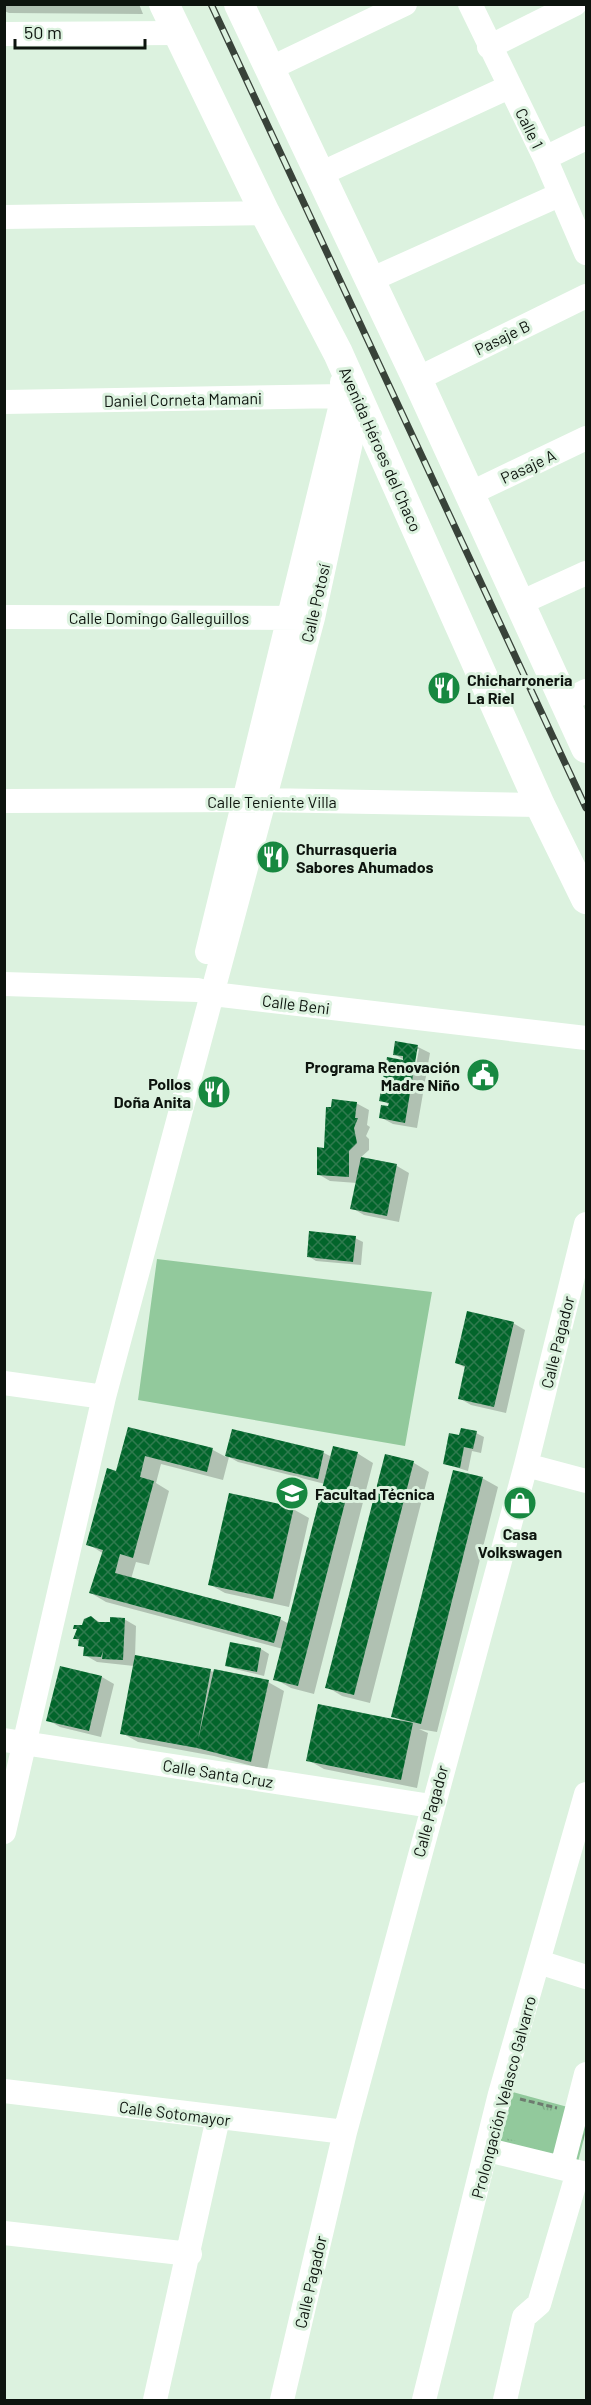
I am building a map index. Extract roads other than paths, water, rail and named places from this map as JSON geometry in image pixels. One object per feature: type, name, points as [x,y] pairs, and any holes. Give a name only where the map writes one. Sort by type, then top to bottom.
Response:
[{"type":"main road","name":"Avenida Héroes del Chaco","points":[[164,4],[265,213],[338,353],[351,401],[586,899]]},
{"type":"main road","points":[[239,4],[368,281],[417,378],[519,604],[575,696],[586,748]]},
{"type":"street","points":[[269,69],[405,4]]},
{"type":"street","name":"Calle 1","points":[[470,4],[544,158],[586,253]]},
{"type":"street","points":[[489,47],[575,4]]},
{"type":"street","points":[[4,34],[177,33]]},
{"type":"street","points":[[318,175],[509,87]]},
{"type":"street","points":[[544,158],[586,138]]},
{"type":"street","points":[[368,281],[560,195]]},
{"type":"street","points":[[4,218],[265,213]]},
{"type":"street","name":"Pasaje B","points":[[417,378],[586,297]]},
{"type":"street","name":"Daniel Corneta Mamani","points":[[4,402],[351,401]]},
{"type":"street","name":"Calle Potosí","points":[[14,1742],[97,1395],[302,618],[351,401]]},
{"type":"street","name":"Pasaje A","points":[[469,494],[586,438]]},
{"type":"street","points":[[519,604],[586,573]]},
{"type":"street","name":"Calle Domingo Galleguillos","points":[[4,617],[302,618]]},
{"type":"street","name":"Calle Teniente Villa","points":[[4,801],[253,800],[540,805]]},
{"type":"street","name":"Calle Beni","points":[[4,984],[205,992],[586,1038]]},
{"type":"street","name":"Calle Pagador","points":[[282,2400],[345,2132],[431,1806],[526,1465],[586,1224]]},
{"type":"street","points":[[4,1383],[97,1395]]},
{"type":"street","points":[[526,1465],[586,1481]]},
{"type":"street","points":[[4,1768],[14,1742]]},
{"type":"street","points":[[4,1832],[14,1742]]},
{"type":"street","name":"Calle Santa Cruz","points":[[14,1742],[431,1806]]},
{"type":"street","name":"Prolongación Velasco Galvarro","points":[[424,2400],[488,2150],[500,2094],[586,1794]]},
{"type":"street","points":[[539,1962],[586,1977]]},
{"type":"street","points":[[505,2400],[524,2318],[539,2304],[575,2171],[576,2112],[586,2074]]},
{"type":"street","name":"Calle Sotomayor","points":[[4,2091],[345,2132]]},
{"type":"street","points":[[155,2400],[190,2254],[218,2118]]},
{"type":"street","points":[[488,2150],[575,2171]]},
{"type":"street","points":[[4,2233],[190,2254]]},
{"type":"railway","points":[[211,4],[586,808]]},
{"type":"place","name":"Chicharroneria La Riel","points":[[444,688]]},
{"type":"place","name":"Churrasqueria Sabores Ahumados","points":[[273,857]]},
{"type":"place","name":"Programa Renovación Madre Niño","points":[[483,1075]]},
{"type":"place","name":"Pollos Doña Anita","points":[[214,1092]]},
{"type":"place","name":"Facultad Técnica","points":[[292,1493]]},
{"type":"place","name":"Casa Volkswagen","points":[[520,1503]]}]
